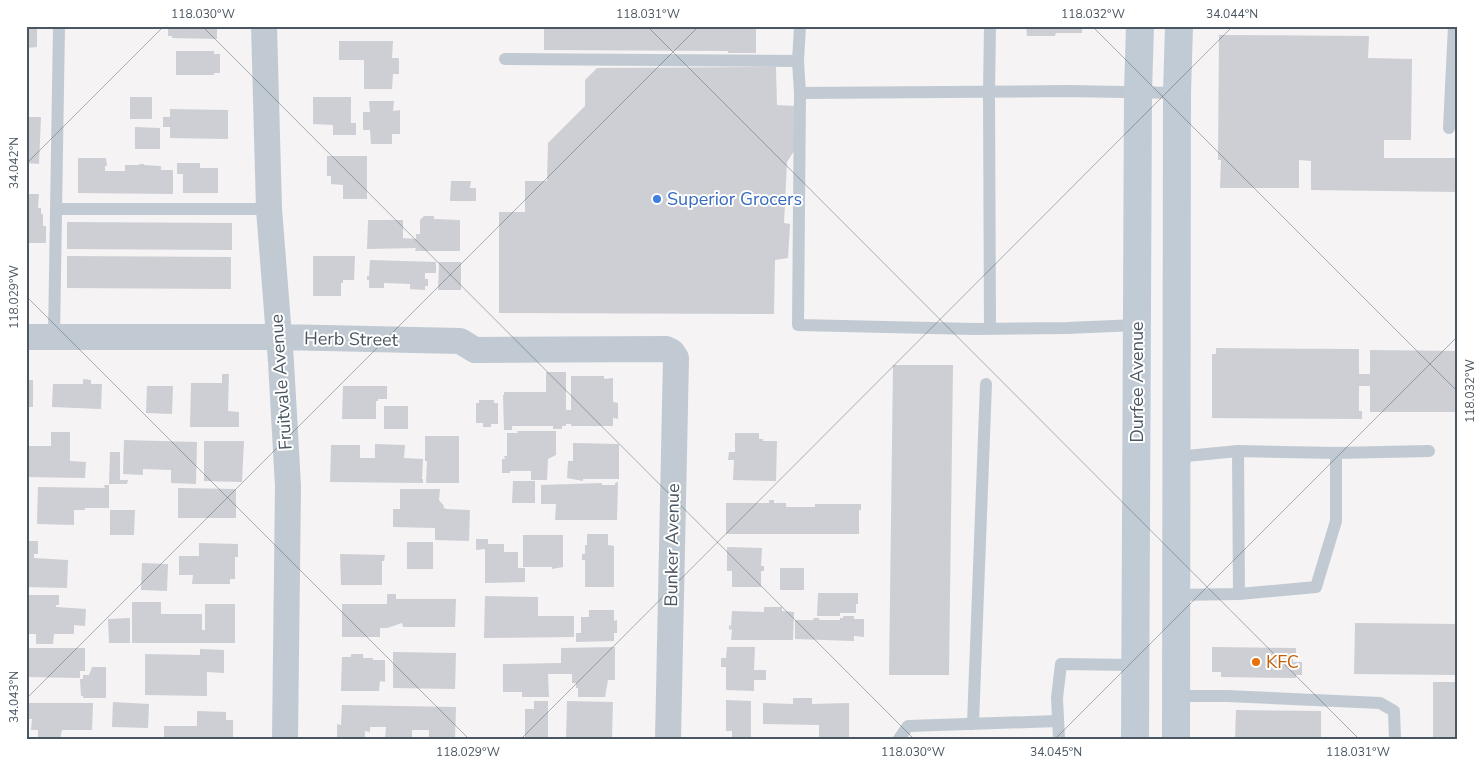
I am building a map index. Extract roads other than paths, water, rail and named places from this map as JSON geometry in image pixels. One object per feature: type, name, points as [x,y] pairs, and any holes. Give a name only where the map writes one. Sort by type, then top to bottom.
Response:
[{"type":"main road","name":"Durfee Avenue","points":[[1135,739],[1138,92],[1140,26]]},
{"type":"main road","points":[[1176,739],[1177,93],[1179,26]]},
{"type":"street","name":"Fruitvale Avenue","points":[[264,26],[269,210],[288,486],[285,739]]},
{"type":"street","name":"Herb Street","points":[[26,336],[279,337],[460,341],[474,350],[666,349],[672,352]]},
{"type":"street","name":"Bunker Avenue","points":[[668,739],[676,358],[672,352]]},
{"type":"lane","points":[[54,337],[59,26]]},
{"type":"lane","points":[[800,26],[798,61],[800,93],[798,325],[990,329],[1137,325]]},
{"type":"lane","points":[[990,26],[988,92],[990,329]]},
{"type":"lane","points":[[1449,128],[1454,26]]},
{"type":"lane","points":[[505,59],[798,61]]},
{"type":"lane","points":[[800,93],[1177,93]]},
{"type":"lane","points":[[56,209],[269,210]]},
{"type":"lane","points":[[973,724],[986,384]]},
{"type":"lane","points":[[1238,451],[1239,594]]},
{"type":"lane","points":[[1176,457],[1238,451],[1336,453],[1429,451]]},
{"type":"lane","points":[[1176,595],[1239,594],[1316,587],[1336,522],[1336,453]]},
{"type":"lane","points":[[1059,739],[1057,698],[1061,664],[1135,664]]},
{"type":"lane","points":[[1176,696],[1227,696],[1380,703],[1394,711],[1395,739]]},
{"type":"lane","points":[[899,739],[908,726],[1058,721]]},
{"type":"place","name":"Superior Grocers","points":[[657,199]]},
{"type":"place","name":"KFC","points":[[1256,662]]}]
